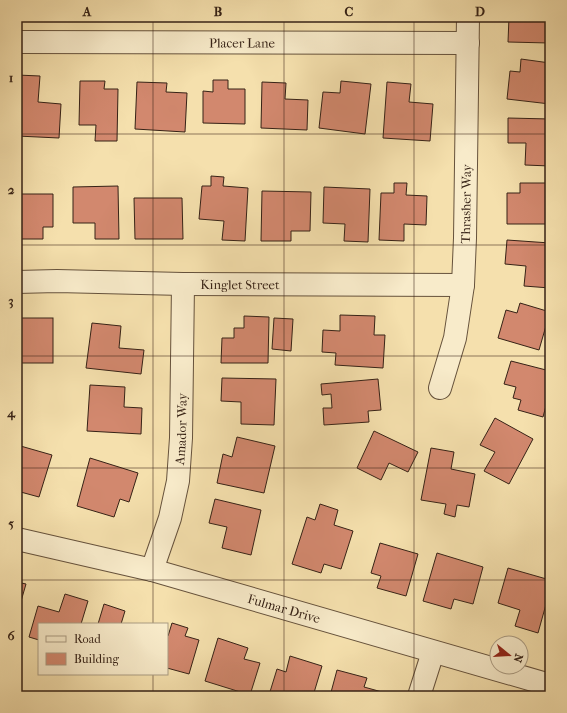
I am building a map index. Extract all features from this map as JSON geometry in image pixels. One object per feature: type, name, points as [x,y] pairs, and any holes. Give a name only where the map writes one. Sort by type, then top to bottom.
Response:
[{"type":"street","name":"Thrasher Way","points":[[440,388],[455,338],[463,285],[468,17]]},
{"type":"street","name":"Placer Lane","points":[[17,42],[468,43]]},
{"type":"street","name":"Kinglet Street","points":[[17,282],[57,281],[183,284],[463,285]]},
{"type":"street","name":"Amador Way","points":[[152,570],[170,518],[178,481],[181,438],[183,284]]},
{"type":"street","name":"Fulmar Drive","points":[[17,539],[152,570],[550,685]]},
{"type":"street","points":[[419,696],[433,652]]},
{"type":"building","points":[[509,17],[550,17],[549,43],[508,42]]},
{"type":"building","points":[[521,59],[550,63],[550,104],[507,99],[510,71],[520,72]]},
{"type":"building","points":[[17,75],[40,76],[38,102],[61,104],[59,138],[17,136]]},
{"type":"building","points":[[213,80],[228,80],[228,89],[245,89],[245,124],[203,123],[203,91],[213,92]]},
{"type":"building","points":[[80,81],[105,81],[104,89],[118,89],[117,141],[95,141],[96,125],[79,125]]},
{"type":"building","points":[[341,81],[371,84],[365,134],[319,128],[323,92],[340,93]]},
{"type":"building","points":[[137,82],[167,83],[166,92],[187,93],[185,132],[135,129]]},
{"type":"building","points":[[262,82],[286,83],[285,99],[308,100],[307,130],[261,128]]},
{"type":"building","points":[[387,82],[411,84],[409,102],[433,104],[430,141],[383,138]]},
{"type":"building","points":[[508,118],[550,119],[550,166],[525,165],[526,143],[508,143]]},
{"type":"building","points":[[211,176],[224,177],[223,186],[248,188],[245,241],[222,240],[224,221],[199,219],[202,186],[211,186]]},
{"type":"building","points":[[394,183],[407,183],[406,195],[427,196],[426,225],[404,224],[404,241],[379,240],[381,193],[394,193]]},
{"type":"building","points":[[520,183],[550,183],[550,224],[507,224],[507,193],[520,193]]},
{"type":"building","points":[[118,186],[119,239],[95,239],[95,223],[73,223],[73,187]]},
{"type":"building","points":[[324,187],[370,189],[368,242],[344,241],[345,224],[323,223]]},
{"type":"building","points":[[262,191],[311,192],[310,231],[291,231],[291,241],[261,241]]},
{"type":"building","points":[[17,194],[53,194],[53,227],[43,227],[43,239],[17,239]]},
{"type":"building","points":[[134,198],[182,198],[183,239],[135,239]]},
{"type":"building","points":[[507,240],[550,243],[550,288],[524,286],[526,266],[505,264]]},
{"type":"building","points":[[520,303],[550,312],[539,350],[498,338],[506,310],[517,313]]},
{"type":"building","points":[[340,315],[375,316],[374,335],[385,335],[383,368],[335,365],[336,353],[322,352],[323,330],[340,331]]},
{"type":"building","points":[[244,316],[269,317],[268,363],[221,363],[222,338],[234,338],[234,328],[244,328]]},
{"type":"building","points":[[17,318],[53,318],[53,363],[17,363]]},
{"type":"building","points":[[274,318],[293,319],[291,351],[272,349]]},
{"type":"building","points":[[92,323],[121,326],[119,348],[144,350],[141,374],[86,368]]},
{"type":"building","points":[[511,361],[550,371],[550,403],[547,402],[543,417],[518,410],[521,400],[513,398],[516,387],[504,384]]},
{"type":"building","points":[[222,378],[276,379],[274,425],[241,424],[241,402],[221,401]]},
{"type":"building","points":[[378,379],[381,410],[368,411],[369,422],[324,425],[323,408],[332,408],[331,394],[322,395],[321,384]]},
{"type":"building","points":[[90,385],[125,387],[124,407],[142,408],[141,434],[87,431]]},
{"type":"building","points":[[495,418],[533,439],[509,484],[484,471],[495,452],[480,445]]},
{"type":"building","points":[[374,431],[418,452],[408,472],[389,463],[381,480],[357,468]]},
{"type":"building","points":[[237,437],[275,446],[264,493],[217,483],[223,454],[232,457]]},
{"type":"building","points":[[17,445],[52,455],[39,497],[17,491]]},
{"type":"building","points":[[431,448],[454,452],[451,469],[475,474],[469,507],[457,505],[455,517],[444,514],[446,504],[421,500]]},
{"type":"building","points":[[90,458],[138,473],[129,502],[120,499],[114,517],[77,506]]},
{"type":"building","points":[[215,499],[261,510],[251,555],[222,548],[227,527],[209,523]]},
{"type":"building","points":[[320,504],[338,510],[334,525],[353,531],[341,569],[324,564],[321,573],[292,564],[307,517],[315,520]]},
{"type":"building","points":[[380,543],[418,554],[406,596],[377,588],[381,576],[371,573]]},
{"type":"building","points":[[437,553],[483,567],[473,604],[454,599],[451,609],[423,601]]},
{"type":"building","points":[[508,568],[550,580],[550,590],[538,633],[515,626],[520,610],[498,603]]},
{"type":"building","points":[[17,582],[26,584],[17,615]]},
{"type":"building","points":[[65,594],[88,601],[81,623],[38,623],[38,640],[29,637],[38,606],[59,612]]},
{"type":"building","points":[[104,604],[125,611],[121,623],[98,623]]},
{"type":"building","points":[[172,623],[188,628],[185,636],[199,640],[189,674],[168,668],[168,636]]},
{"type":"building","points":[[218,638],[248,648],[244,659],[260,663],[250,695],[205,681]]},
{"type":"building","points":[[290,656],[322,666],[313,696],[269,695],[277,669],[286,672]]},
{"type":"building","points":[[337,670],[367,678],[364,687],[382,692],[381,696],[330,696]]}]
